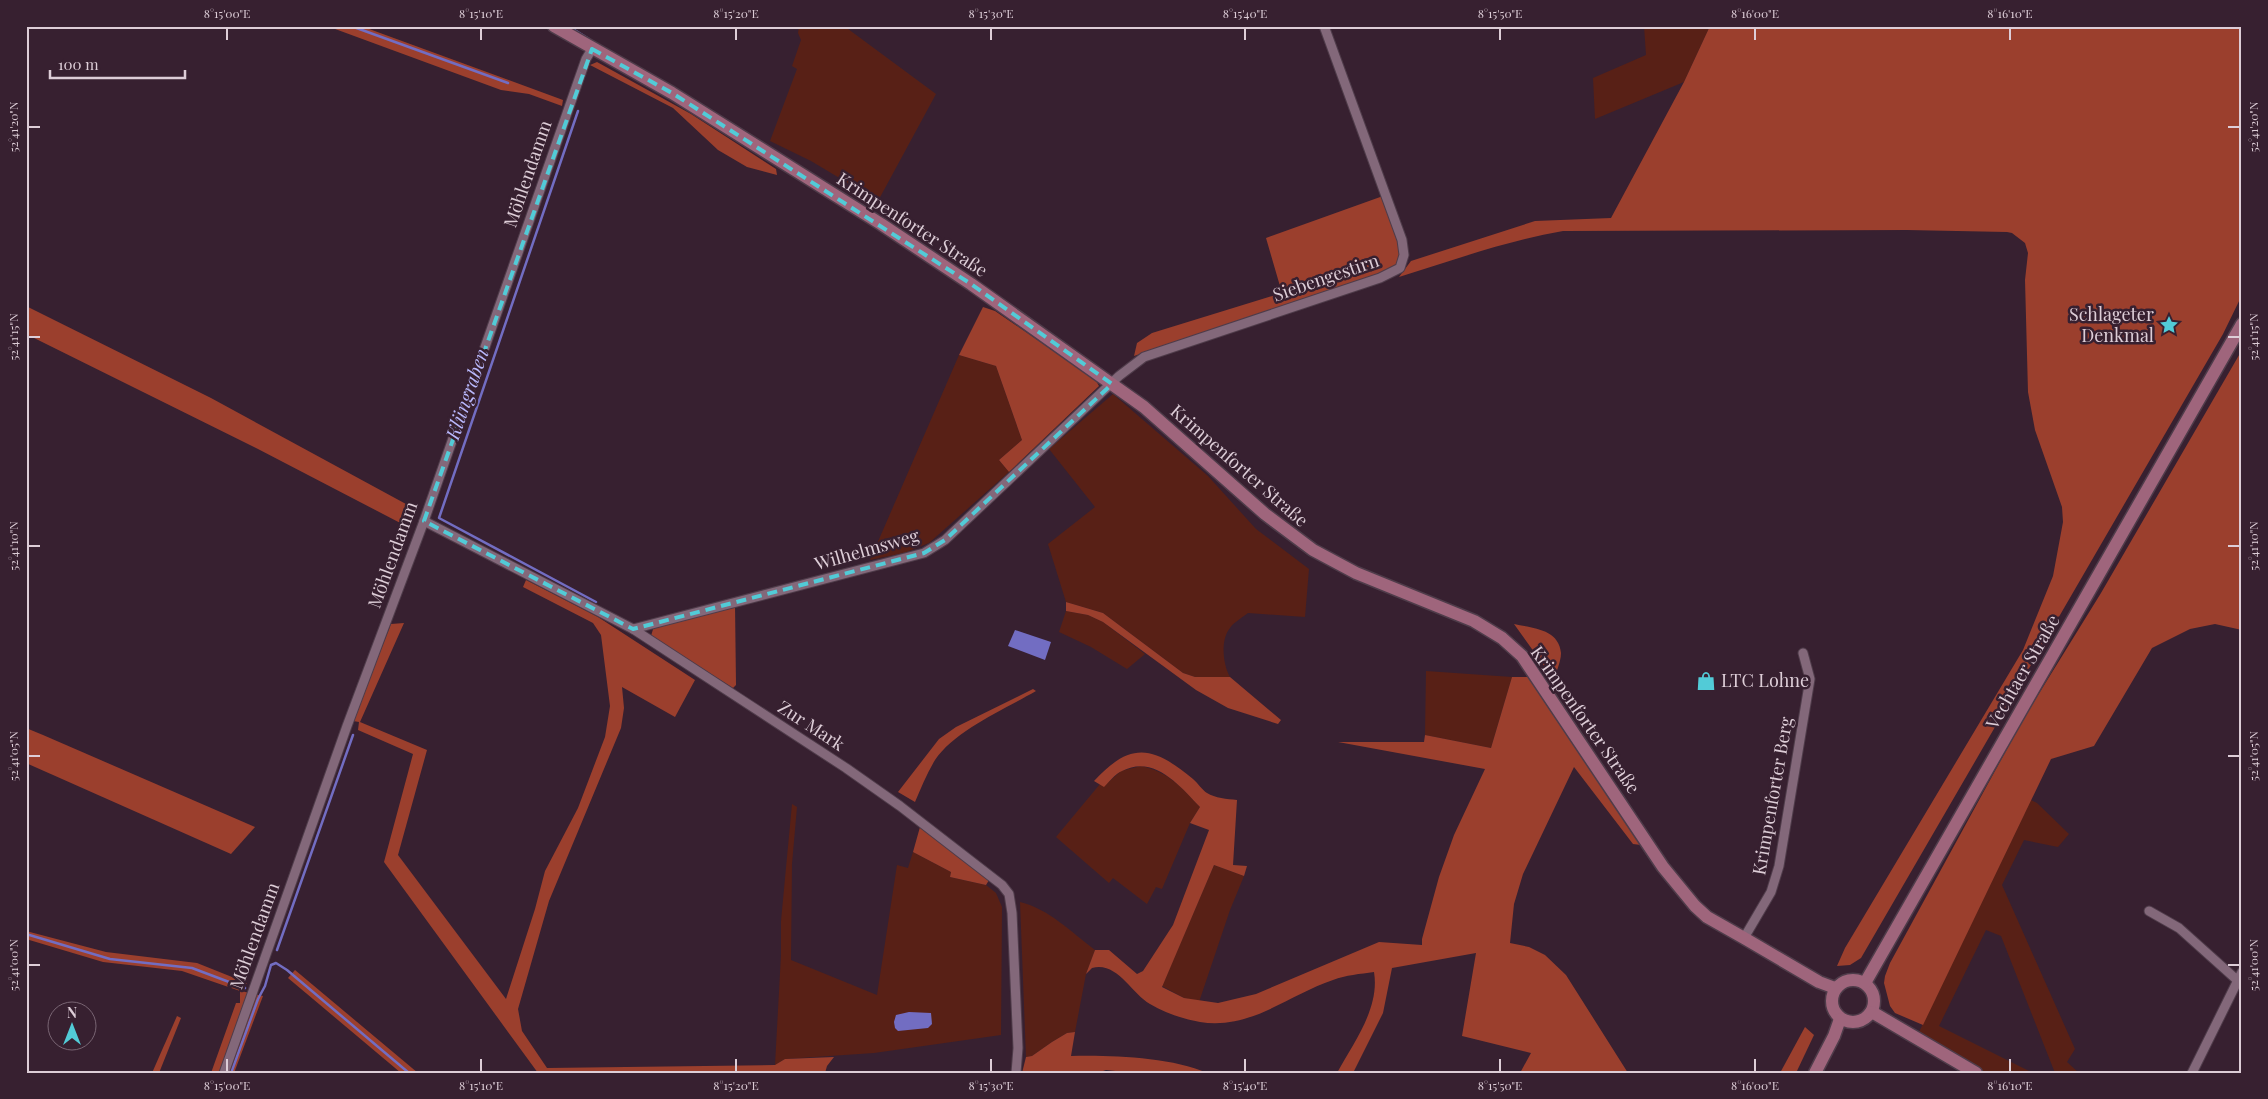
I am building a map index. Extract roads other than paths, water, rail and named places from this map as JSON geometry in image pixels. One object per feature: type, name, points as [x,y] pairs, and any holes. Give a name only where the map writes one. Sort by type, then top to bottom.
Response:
[{"type":"street","name":"Krimpenforter Straße","points":[[554,26],[672,93],[881,224],[1144,407],[1265,514],[1312,550],[1356,573],[1454,611],[1502,638],[1522,656],[1683,892],[1707,916],[1819,982],[1836,988]]},
{"type":"street","name":"Siebengestirn","points":[[1112,384],[1131,365],[1144,357],[1380,278],[1400,268],[1404,255],[1402,240],[1324,26]]},
{"type":"street","name":"Möhlendamm","points":[[224,1073],[347,726],[424,521],[586,59],[592,49]]},
{"type":"street","name":"Vechtaer Straße","points":[[1865,983],[2242,324]]},
{"type":"street","name":"Wilhelmsweg","points":[[633,629],[924,553],[945,540],[1112,384]]},
{"type":"street","name":"Zur Mark","points":[[424,521],[633,629],[846,768],[900,806],[1002,884],[1009,894],[1012,913],[1018,1048],[1016,1073]]},
{"type":"street","name":"Krimpenforter Berg","points":[[1744,938],[1771,892],[1779,866],[1810,679],[1804,653]]},
{"type":"street","points":[[2149,911],[2179,928],[2239,976],[2192,1073]]},
{"type":"street","points":[[1815,1073],[1834,1036],[1840,1019],[1832,1004],[1832,994],[1843,982],[1850,979],[1865,983],[1874,995],[1872,1012],[1858,1022],[1840,1019]]},
{"type":"street","points":[[1872,1012],[1976,1073]]},
{"type":"waterway","points":[[351,26],[508,83]]},
{"type":"waterway","points":[[568,26],[589,39]]},
{"type":"waterway","name":"Klüngraben","points":[[578,111],[439,518],[596,602]]},
{"type":"waterway","points":[[277,950],[353,735]]},
{"type":"waterway","points":[[26,934],[110,959],[192,968],[245,988]]},
{"type":"waterway","points":[[231,1073],[258,999],[265,986],[271,965],[276,963],[287,970],[409,1073]]},
{"type":"place","name":"Schlageter Denkmal","points":[[2169,325]]},
{"type":"place","name":"LTC Lohne","points":[[1706,681]]}]
